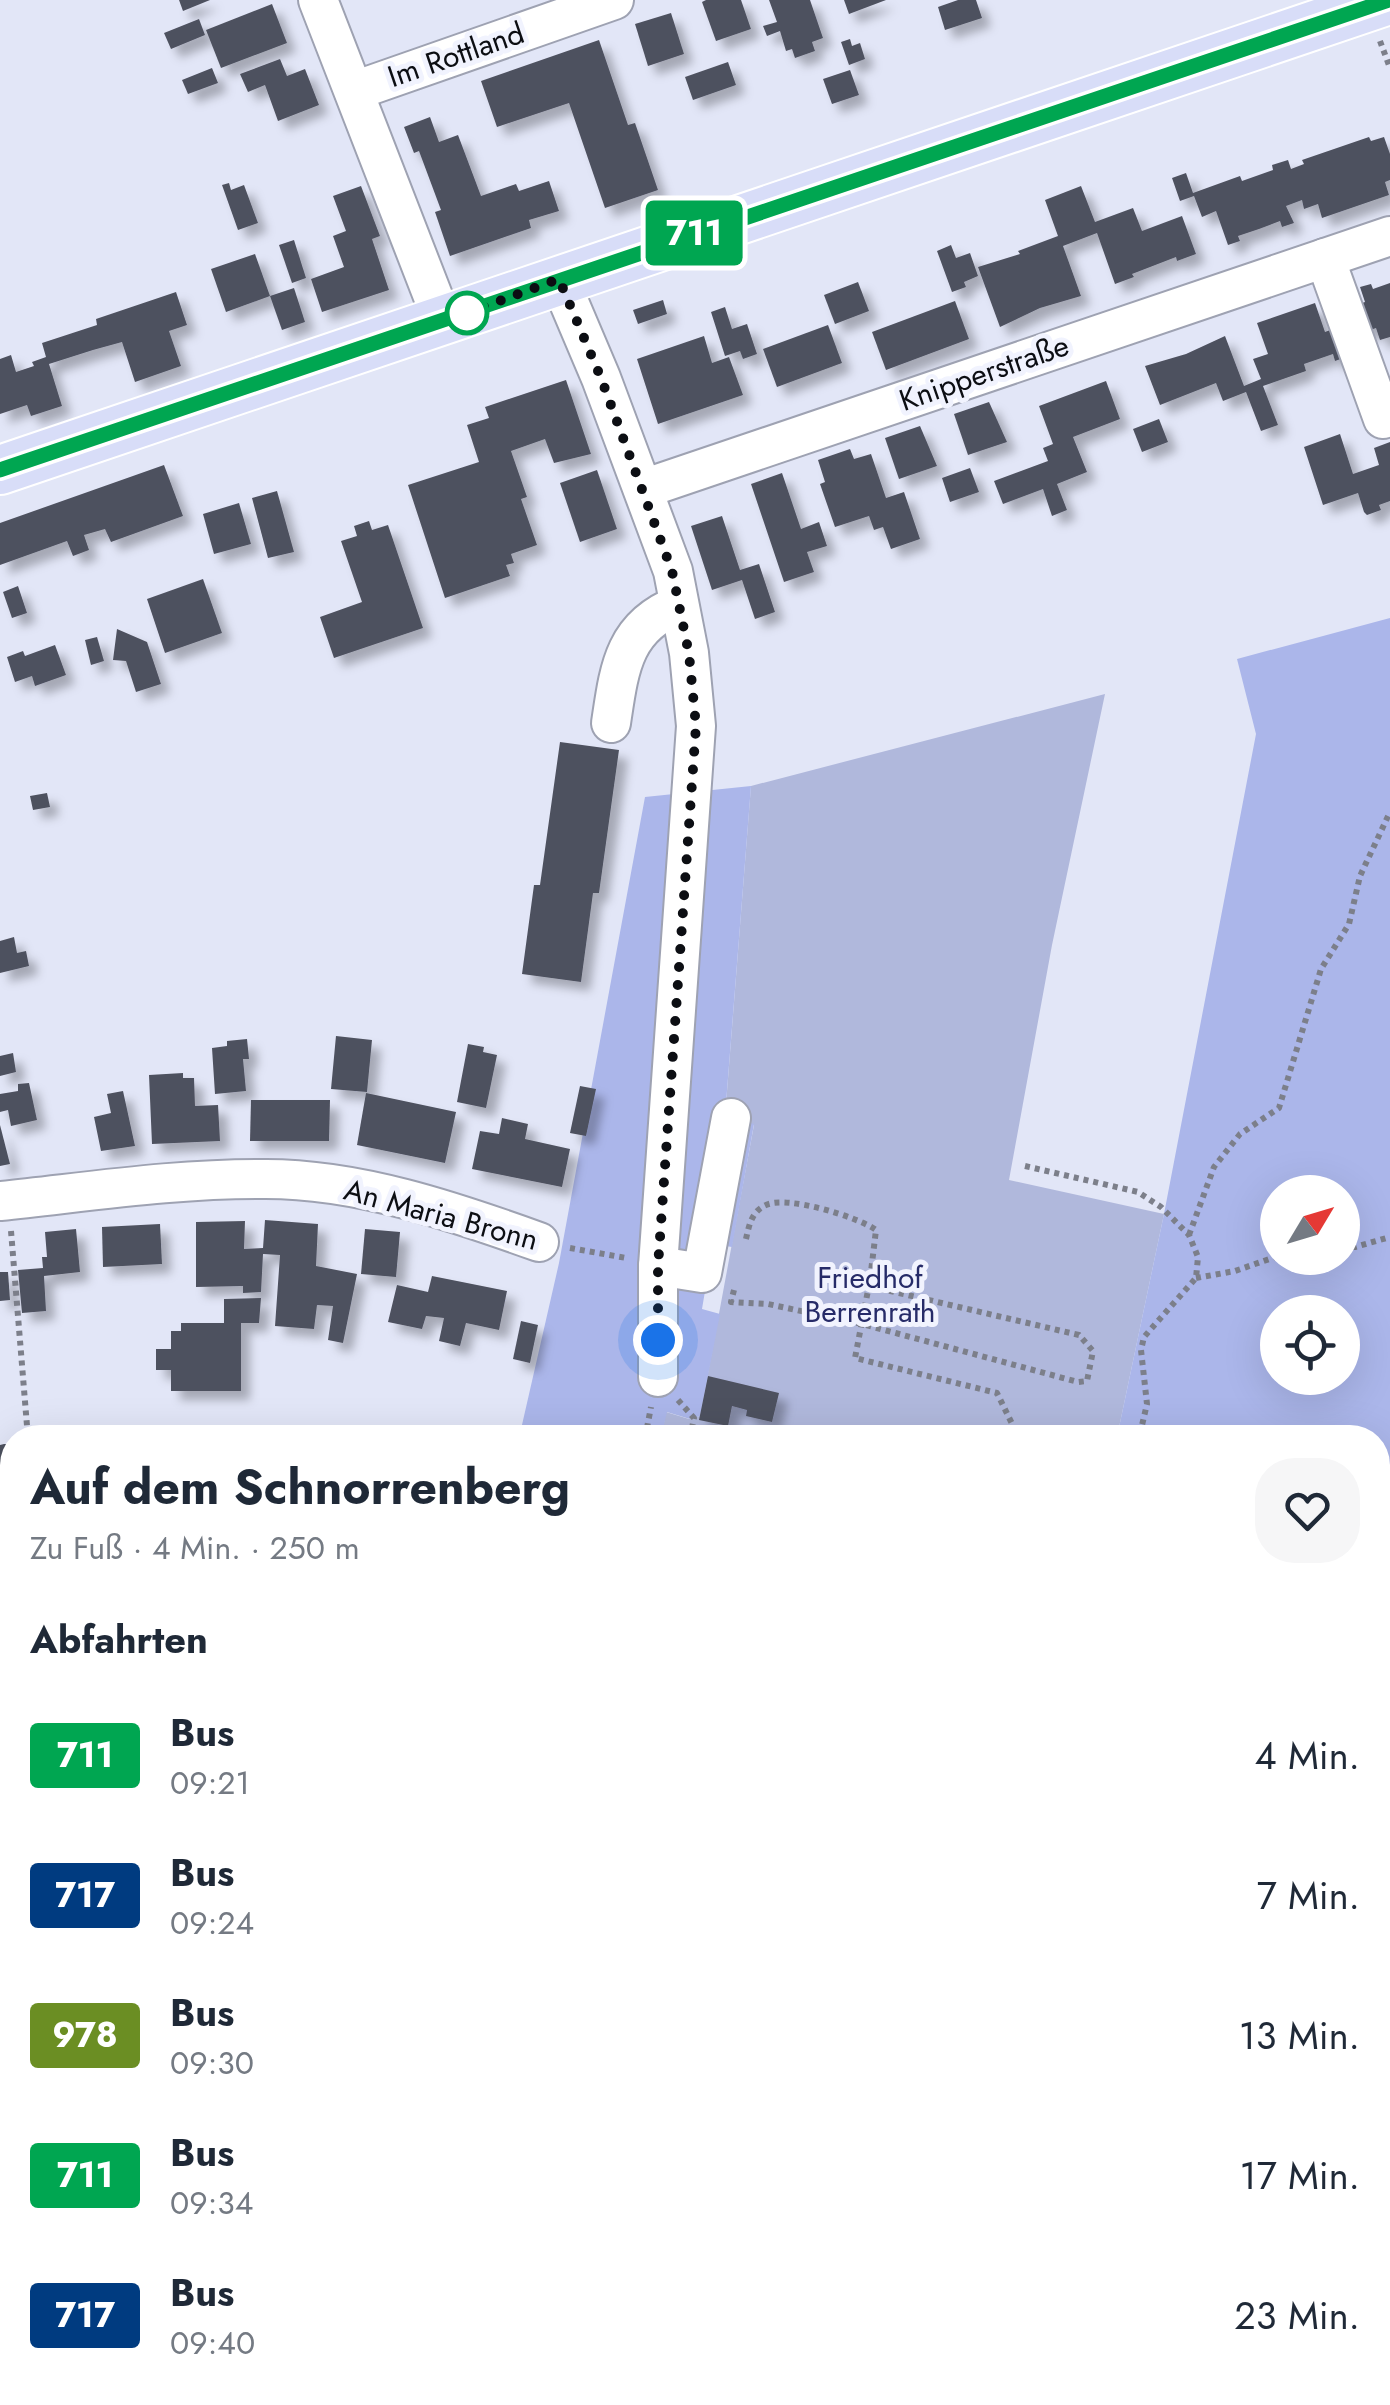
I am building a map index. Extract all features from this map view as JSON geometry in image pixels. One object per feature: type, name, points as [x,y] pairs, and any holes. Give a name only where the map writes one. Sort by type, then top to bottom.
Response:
[{"type":"main road","points":[[0,470],[1389,0]]},
{"type":"street","points":[[318,0],[444,322]]},
{"type":"street","name":"Im Rottland","points":[[354,91],[614,0]]},
{"type":"street","name":"Knipperstraße","points":[[643,489],[1390,236]]},
{"type":"street","points":[[1325,258],[1383,419]]},
{"type":"street","points":[[559,279],[601,378],[672,571],[689,654],[696,726],[650,1263],[658,1377]]},
{"type":"street","points":[[611,723],[629,646],[642,626],[660,612],[680,605]]},
{"type":"street","points":[[650,1263],[702,1273],[731,1118]]},
{"type":"street","name":"An Maria Bronn","points":[[4,1201],[267,1179],[332,1186],[430,1206],[539,1242]]},
{"type":"path","points":[[1190,1234],[1214,1167],[1240,1134],[1278,1108],[1322,969],[1349,924],[1360,876],[1390,812]]},
{"type":"path","points":[[1025,1166],[1138,1192],[1161,1206],[1190,1234],[1198,1257],[1196,1278],[1144,1337],[1140,1350],[1147,1404],[1142,1425]]},
{"type":"path","points":[[4,1201],[27,1425]]},
{"type":"path","points":[[743,1254],[751,1218],[767,1204],[786,1202],[862,1220],[876,1230],[854,1358],[998,1394],[1013,1425]]},
{"type":"path","points":[[1360,1246],[1390,1237]]},
{"type":"path","name":"An Maria Bronn","points":[[539,1242],[650,1263]]},
{"type":"path","points":[[1196,1278],[1260,1262]]},
{"type":"path","points":[[735,1286],[731,1302],[768,1304],[862,1324],[1078,1382],[1087,1381],[1093,1351],[1079,1335],[869,1286]]},
{"type":"green space","name":"Friedhof Berrenrath","points":[[1105,694],[1052,945],[1009,1180],[1164,1214],[1120,1425],[664,1425],[666,1412],[689,1419],[700,1416],[754,1125],[725,1117],[751,786]]},
{"type":"shaded area","points":[[1390,618],[1390,1425],[1120,1425],[1256,734],[1237,659]]},
{"type":"shaded area","points":[[751,786],[725,1116],[754,1124],[732,1247],[713,1244],[702,1309],[720,1314],[700,1416],[690,1419],[667,1412],[664,1425],[522,1425],[559,1263],[645,797]]},
{"type":"building","points":[[179,0],[210,0],[183,11]]},
{"type":"building","points":[[741,0],[751,29],[716,41],[702,2]]},
{"type":"building","points":[[769,0],[810,0],[823,38],[812,42],[815,51],[795,58],[792,49],[786,51],[780,31],[767,36],[763,26],[777,22]]},
{"type":"building","points":[[844,0],[886,0],[849,14]]},
{"type":"building","points":[[958,0],[976,0],[982,18],[945,30],[938,7]]},
{"type":"building","points":[[272,4],[287,43],[221,68],[206,30]]},
{"type":"building","points":[[671,13],[684,54],[648,66],[635,24]]},
{"type":"building","points":[[199,19],[205,35],[171,49],[164,33]]},
{"type":"building","points":[[850,39],[852,46],[860,43],[865,59],[849,65],[841,42]]},
{"type":"building","points":[[599,40],[628,125],[635,123],[658,190],[605,208],[569,103],[497,127],[481,81]]},
{"type":"building","points":[[280,59],[287,76],[305,69],[319,105],[278,121],[265,85],[248,92],[240,74]]},
{"type":"building","points":[[728,62],[736,85],[693,100],[685,77]]},
{"type":"building","points":[[212,68],[218,83],[188,94],[182,80]]},
{"type":"building","points":[[850,70],[859,95],[832,104],[823,79]]},
{"type":"building","points":[[430,117],[439,142],[458,135],[481,196],[516,184],[519,191],[549,181],[559,211],[529,220],[531,228],[450,256],[435,212],[441,210],[419,151],[414,153],[404,127]]},
{"type":"building","points":[[1369,137],[1371,141],[1384,137],[1390,154],[1390,180],[1385,182],[1389,195],[1322,218],[1318,204],[1304,209],[1302,200],[1286,206],[1294,223],[1282,227],[1280,221],[1238,236],[1240,241],[1228,245],[1216,211],[1202,217],[1194,196],[1180,201],[1172,178],[1186,173],[1193,193],[1240,176],[1242,181],[1288,160],[1291,169],[1304,164],[1302,160]]},
{"type":"building","points":[[229,183],[231,190],[244,185],[258,223],[238,230],[222,185]]},
{"type":"building","points":[[361,186],[380,236],[372,239],[389,290],[322,312],[311,279],[344,267],[333,236],[346,231],[333,196]]},
{"type":"building","points":[[1081,186],[1095,222],[1133,208],[1142,231],[1182,216],[1196,254],[1177,261],[1176,257],[1115,284],[1097,233],[1063,246],[1081,296],[1040,308],[1000,327],[978,267],[1020,254],[1018,251],[1058,236],[1045,200]]},
{"type":"building","points":[[294,240],[306,278],[292,283],[279,245]]},
{"type":"building","points":[[951,245],[956,258],[970,253],[978,276],[964,282],[966,287],[952,292],[937,251]]},
{"type":"building","points":[[255,254],[270,296],[226,312],[211,269]]},
{"type":"building","points":[[858,282],[869,311],[835,324],[824,295]]},
{"type":"building","points":[[1390,283],[1390,337],[1380,340],[1376,328],[1362,333],[1353,306],[1365,302],[1360,287],[1371,284],[1373,289]]},
{"type":"building","points":[[294,288],[305,322],[282,330],[270,296]]},
{"type":"building","points":[[176,292],[187,325],[169,331],[181,366],[135,382],[122,342],[49,364],[62,406],[31,416],[27,405],[0,414],[0,359],[11,355],[16,372],[34,366],[32,362],[46,357],[42,343],[97,325],[96,319]]},
{"type":"building","points":[[663,300],[667,314],[638,324],[633,310]]},
{"type":"building","points":[[955,301],[969,339],[886,370],[872,332]]},
{"type":"building","points":[[1315,303],[1325,332],[1338,327],[1349,356],[1335,361],[1333,354],[1304,364],[1306,371],[1263,386],[1278,425],[1261,431],[1246,392],[1223,401],[1216,383],[1160,405],[1145,366],[1186,354],[1225,336],[1244,386],[1261,379],[1253,359],[1268,354],[1257,323]]},
{"type":"building","points":[[725,307],[732,329],[747,324],[757,354],[743,359],[740,351],[725,356],[711,312]]},
{"type":"building","points":[[828,325],[842,363],[777,387],[763,349]]},
{"type":"building","points":[[704,336],[712,363],[729,357],[743,395],[658,424],[637,359]]},
{"type":"building","points":[[566,380],[591,454],[554,463],[545,439],[511,451],[527,497],[521,499],[537,545],[511,554],[514,563],[506,565],[510,576],[445,598],[408,485],[479,462],[467,425],[489,418],[485,407]]},
{"type":"building","points":[[1106,381],[1120,419],[1073,437],[1087,472],[1057,484],[1067,510],[1052,516],[1043,489],[1003,504],[994,481],[1048,461],[1043,448],[1053,444],[1039,406]]},
{"type":"building","points":[[989,402],[1007,442],[968,455],[954,414]]},
{"type":"building","points":[[1159,419],[1168,442],[1142,452],[1133,429]]},
{"type":"building","points":[[920,426],[937,466],[899,479],[885,438]]},
{"type":"building","points":[[1340,434],[1353,474],[1379,465],[1374,448],[1390,442],[1390,501],[1379,505],[1381,510],[1367,515],[1358,493],[1323,505],[1304,447]]},
{"type":"building","points":[[850,449],[854,459],[871,454],[886,498],[904,492],[920,539],[891,549],[883,527],[874,530],[869,516],[835,527],[820,484],[825,482],[818,460]]},
{"type":"building","points":[[164,465],[183,516],[111,542],[105,529],[84,535],[89,550],[73,556],[67,541],[0,565],[0,523]]},
{"type":"building","points":[[970,468],[979,492],[950,502],[942,478]]},
{"type":"building","points":[[597,470],[617,529],[580,542],[560,483]]},
{"type":"building","points":[[782,473],[801,529],[819,522],[827,546],[807,552],[814,572],[784,582],[751,484]]},
{"type":"building","points":[[277,491],[294,552],[268,558],[252,498]]},
{"type":"building","points":[[239,503],[251,544],[214,554],[203,514]]},
{"type":"building","points":[[722,516],[740,570],[759,564],[775,612],[755,619],[742,580],[712,590],[691,526]]},
{"type":"building","points":[[369,521],[372,530],[388,525],[423,628],[334,658],[320,617],[362,602],[341,541],[357,536],[354,526]]},
{"type":"building","points":[[203,579],[222,633],[165,653],[147,599]]},
{"type":"building","points":[[18,586],[27,613],[12,618],[3,592]]},
{"type":"building","points":[[117,629],[147,642],[161,684],[136,692],[126,661],[113,660]]},
{"type":"building","points":[[97,637],[104,661],[91,665],[85,640]]},
{"type":"building","points":[[55,645],[66,675],[35,686],[32,676],[15,682],[7,657],[23,651],[25,656]]},
{"type":"building","points":[[560,742],[619,750],[599,893],[593,893],[581,982],[522,974],[534,885],[540,885]]},
{"type":"building","points":[[47,793],[50,807],[33,810],[30,796]]},
{"type":"building","points":[[14,937],[17,953],[26,951],[29,966],[0,973],[0,941]]},
{"type":"building","points":[[336,1036],[372,1040],[367,1092],[331,1089]]},
{"type":"building","points":[[247,1039],[249,1059],[243,1059],[246,1091],[215,1094],[212,1048],[227,1046],[227,1041]]},
{"type":"building","points":[[468,1044],[497,1055],[486,1108],[457,1102]]},
{"type":"building","points":[[13,1053],[16,1072],[0,1076],[0,1056]]},
{"type":"building","points":[[183,1073],[183,1078],[194,1078],[195,1106],[218,1105],[220,1141],[152,1144],[149,1075]]},
{"type":"building","points":[[29,1083],[37,1120],[11,1126],[8,1110],[0,1112],[0,1094],[18,1091],[18,1084]]},
{"type":"building","points":[[580,1086],[596,1089],[586,1136],[570,1133]]},
{"type":"building","points":[[123,1091],[135,1146],[101,1151],[94,1117],[111,1113],[107,1094]]},
{"type":"building","points":[[366,1093],[456,1112],[445,1163],[357,1145]]},
{"type":"building","points":[[251,1100],[330,1100],[329,1141],[250,1141]]},
{"type":"building","points":[[502,1118],[528,1124],[525,1139],[570,1149],[562,1187],[472,1169],[480,1131],[499,1134]]},
{"type":"building","points":[[0,1125],[10,1164],[0,1166]]},
{"type":"building","points":[[265,1220],[318,1224],[316,1266],[357,1274],[343,1343],[328,1340],[333,1306],[317,1305],[314,1329],[275,1326],[280,1255],[263,1254],[261,1292],[243,1293],[243,1286],[196,1287],[196,1222],[245,1221],[244,1249],[263,1248]]},
{"type":"building","points":[[160,1224],[162,1264],[103,1267],[102,1227]]},
{"type":"building","points":[[76,1229],[80,1272],[44,1276],[46,1311],[22,1313],[18,1270],[43,1268],[42,1257],[47,1257],[45,1232]]},
{"type":"building","points":[[365,1229],[400,1232],[396,1277],[361,1274]]},
{"type":"building","points":[[0,1272],[8,1272],[10,1300],[0,1301]]},
{"type":"building","points":[[432,1276],[507,1291],[499,1330],[466,1323],[460,1346],[439,1341],[444,1318],[426,1316],[422,1329],[388,1322],[397,1285],[428,1292]]},
{"type":"building","points":[[261,1298],[259,1323],[241,1323],[241,1391],[171,1391],[171,1370],[156,1370],[156,1349],[171,1349],[171,1331],[181,1331],[181,1323],[224,1323],[224,1299]]},
{"type":"building","points":[[521,1321],[538,1325],[530,1363],[513,1359]]},
{"type":"building","points":[[708,1376],[779,1393],[772,1422],[746,1416],[747,1410],[732,1406],[728,1425],[699,1420]]},
{"type":"bus line","name":"711","points":[[0,470],[1389,0]]},
{"type":"route","points":[[467,313],[559,279],[601,378],[672,571],[689,654],[696,726],[658,1266],[658,1340]]}]
